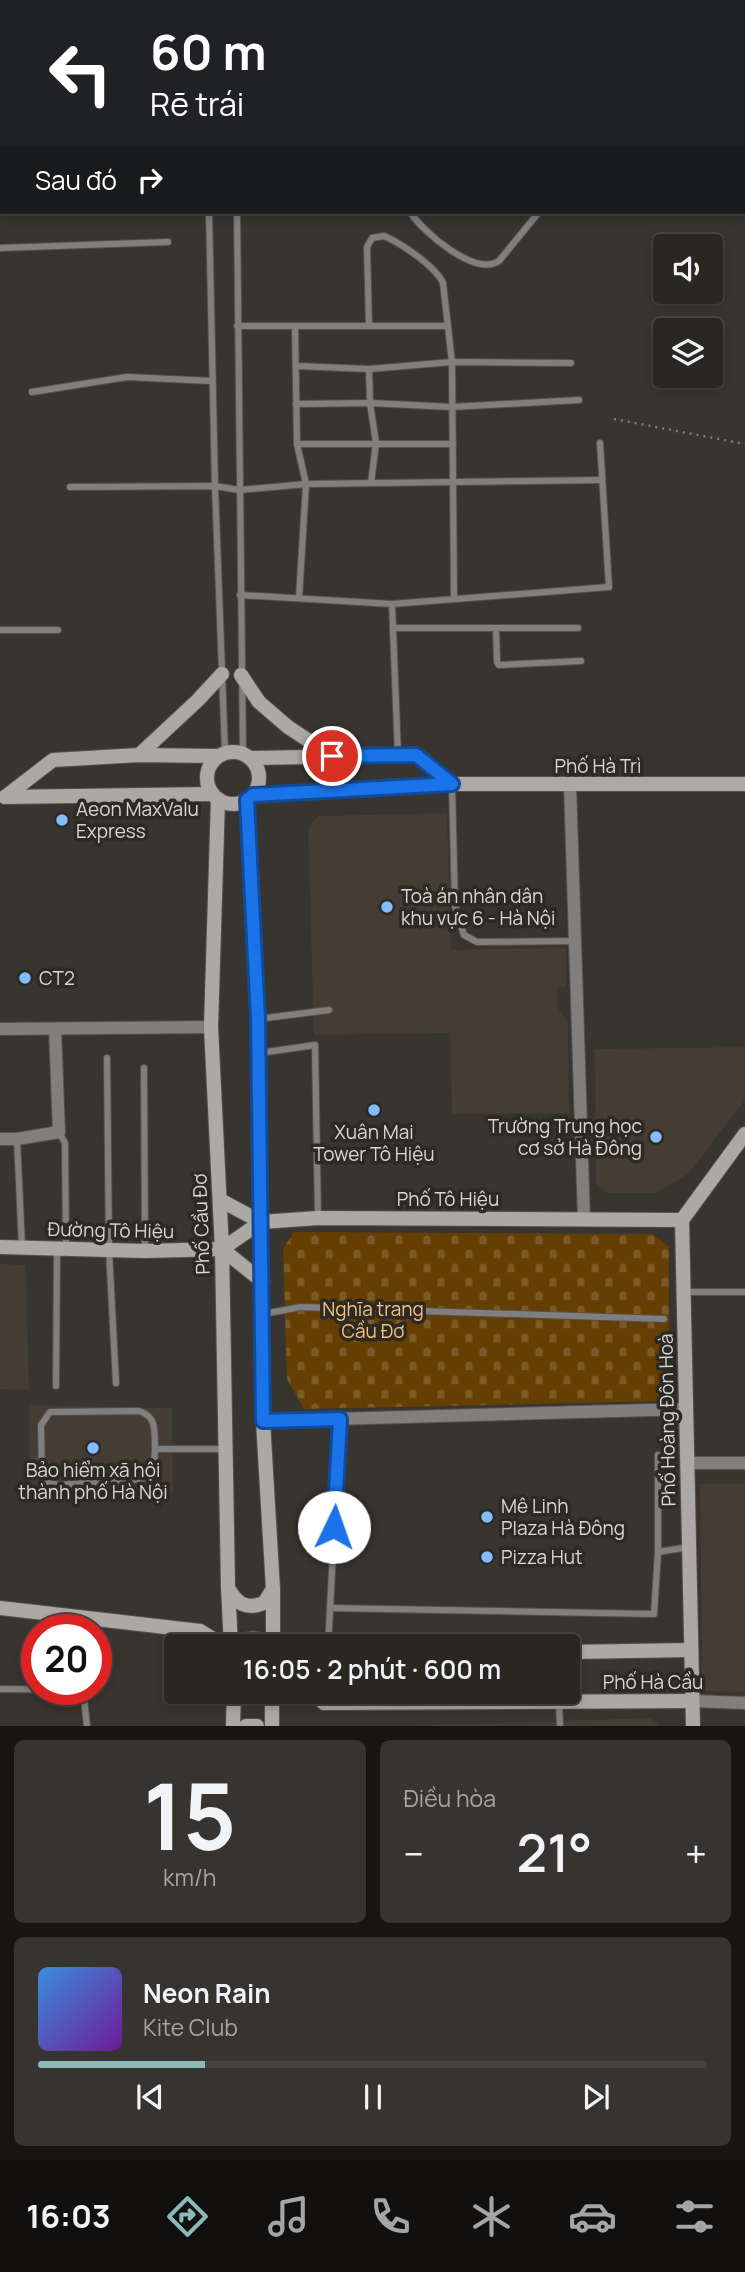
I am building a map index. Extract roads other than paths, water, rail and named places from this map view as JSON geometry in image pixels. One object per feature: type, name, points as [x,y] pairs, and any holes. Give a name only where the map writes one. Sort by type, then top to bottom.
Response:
[{"type":"street","points":[[139,755],[222,674]]},
{"type":"street","points":[[241,674],[259,702],[288,727],[332,756]]},
{"type":"street","points":[[3,797],[53,760],[221,754],[234,751],[247,756],[256,764],[260,780],[250,797],[259,1053],[263,1421],[273,1589],[272,1634]]},
{"type":"street","points":[[215,797],[206,780],[207,771],[221,754]]},
{"type":"street","points":[[247,756],[416,755],[452,784]]},
{"type":"street","name":"Phố Hà Trì","points":[[250,797],[452,784],[745,784]]},
{"type":"street","points":[[570,785],[584,1219]]},
{"type":"street","points":[[3,797],[215,797],[233,804],[250,797]]},
{"type":"street","name":"Phố Cầu Đơ","points":[[215,797],[211,1027],[222,1249],[230,1634]]},
{"type":"street","points":[[0,1030],[211,1027]]},
{"type":"street","points":[[0,1139],[59,1132],[55,1029]]},
{"type":"street","points":[[682,1220],[745,1134]]},
{"type":"street","points":[[220,1200],[261,1222]]},
{"type":"street","name":"Phố Tô Hiệu","points":[[261,1222],[318,1218],[682,1220]]},
{"type":"street","name":"Phố Hoàng Đôn Hoà","points":[[682,1220],[692,1726]]},
{"type":"street","points":[[261,1222],[222,1249],[263,1282]]},
{"type":"street","name":"Đường Tô Hiệu","points":[[0,1247],[145,1251],[222,1249]]},
{"type":"street","points":[[263,1421],[686,1409]]},
{"type":"street","points":[[687,1463],[745,1464]]},
{"type":"street","points":[[228,1587],[236,1602],[256,1606],[264,1603],[273,1589]]},
{"type":"street","points":[[0,1608],[35,1614]]},
{"type":"street","points":[[112,1625],[200,1631],[206,1634]]},
{"type":"street","name":"Phố Hà Cầu","points":[[580,1652],[690,1650]]},
{"type":"street","name":"Phố Hà Cầu","points":[[580,1701],[745,1703]]},
{"type":"street","points":[[233,1726],[234,1704]]},
{"type":"street","points":[[272,1704],[272,1726]]},
{"type":"street","points":[[246,1726],[257,1726]]},
{"type":"lane","points":[[209,214],[222,674],[221,754]]},
{"type":"lane","points":[[237,214],[241,674],[247,756]]},
{"type":"lane","points":[[412,214],[426,232],[442,244],[477,264],[490,266],[499,261],[537,214]]},
{"type":"lane","points":[[369,326],[366,254],[369,242],[380,235],[391,238],[437,273],[443,283],[452,362],[454,599]]},
{"type":"lane","points":[[0,248],[168,242]]},
{"type":"lane","points":[[237,326],[449,326]]},
{"type":"lane","points":[[295,326],[297,444],[306,484],[299,598]]},
{"type":"lane","points":[[296,366],[369,369],[452,362],[571,363]]},
{"type":"lane","points":[[369,369],[370,403],[376,443],[371,483]]},
{"type":"lane","points":[[32,392],[127,377],[212,381]]},
{"type":"lane","points":[[296,404],[370,403],[452,407],[579,400]]},
{"type":"lane","points":[[240,595],[392,604],[609,587],[600,443]]},
{"type":"lane","points":[[297,444],[453,444]]},
{"type":"lane","points":[[70,487],[215,486],[239,490],[306,484],[602,480]]},
{"type":"lane","points":[[392,604],[398,755]]},
{"type":"lane","points":[[393,628],[578,628]]},
{"type":"lane","points":[[496,629],[499,665],[581,662]]},
{"type":"lane","points":[[0,630],[58,630]]},
{"type":"lane","points":[[452,784],[455,906],[464,934],[477,942],[575,941]]},
{"type":"lane","points":[[258,1019],[329,1010]]},
{"type":"lane","points":[[259,1053],[315,1045],[318,1218]]},
{"type":"lane","points":[[107,1058],[109,1250],[116,1383]]},
{"type":"lane","points":[[144,1068],[145,1251]]},
{"type":"lane","points":[[56,1386],[65,1143],[59,1132]]},
{"type":"lane","points":[[17,1139],[22,1247]]},
{"type":"lane","points":[[684,1292],[745,1292]]},
{"type":"lane","points":[[263,1314],[301,1307],[664,1319]]},
{"type":"lane","points":[[139,1411],[148,1414],[154,1422],[155,1449],[155,1463],[142,1479],[58,1485],[48,1483],[41,1475],[41,1425],[50,1412],[139,1411]]},
{"type":"lane","points":[[329,1634],[340,1419]]},
{"type":"lane","points":[[155,1449],[225,1449]]},
{"type":"lane","points":[[330,1608],[654,1614],[658,1552],[658,1455]]},
{"type":"lane","points":[[658,1552],[689,1547]]},
{"type":"lane","points":[[0,1689],[21,1689]]},
{"type":"lane","points":[[559,1704],[560,1726]]},
{"type":"lane","points":[[85,1705],[88,1726]]},
{"type":"place","name":"Aeon MaxValu Express","points":[[62,820]]},
{"type":"place","name":"Toà án nhân dân khu vực 6 - Hà Nội","points":[[387,907]]},
{"type":"place","name":"CT2","points":[[25,978]]},
{"type":"place","name":"Xuân Mai Tower Tô Hiệu","points":[[374,1110]]},
{"type":"place","name":"Trường Trung học cơ sở Hà Đông","points":[[656,1137]]},
{"type":"place","name":"Bảo hiểm xã hội thành phố Hà Nội","points":[[93,1448]]},
{"type":"place","name":"Mê Linh Plaza Hà Đông","points":[[487,1517]]},
{"type":"place","name":"Pizza Hut","points":[[487,1557]]},
{"type":"park label","name":"Nghĩa trang Cầu Đơ","points":[[373,1320]]}]
